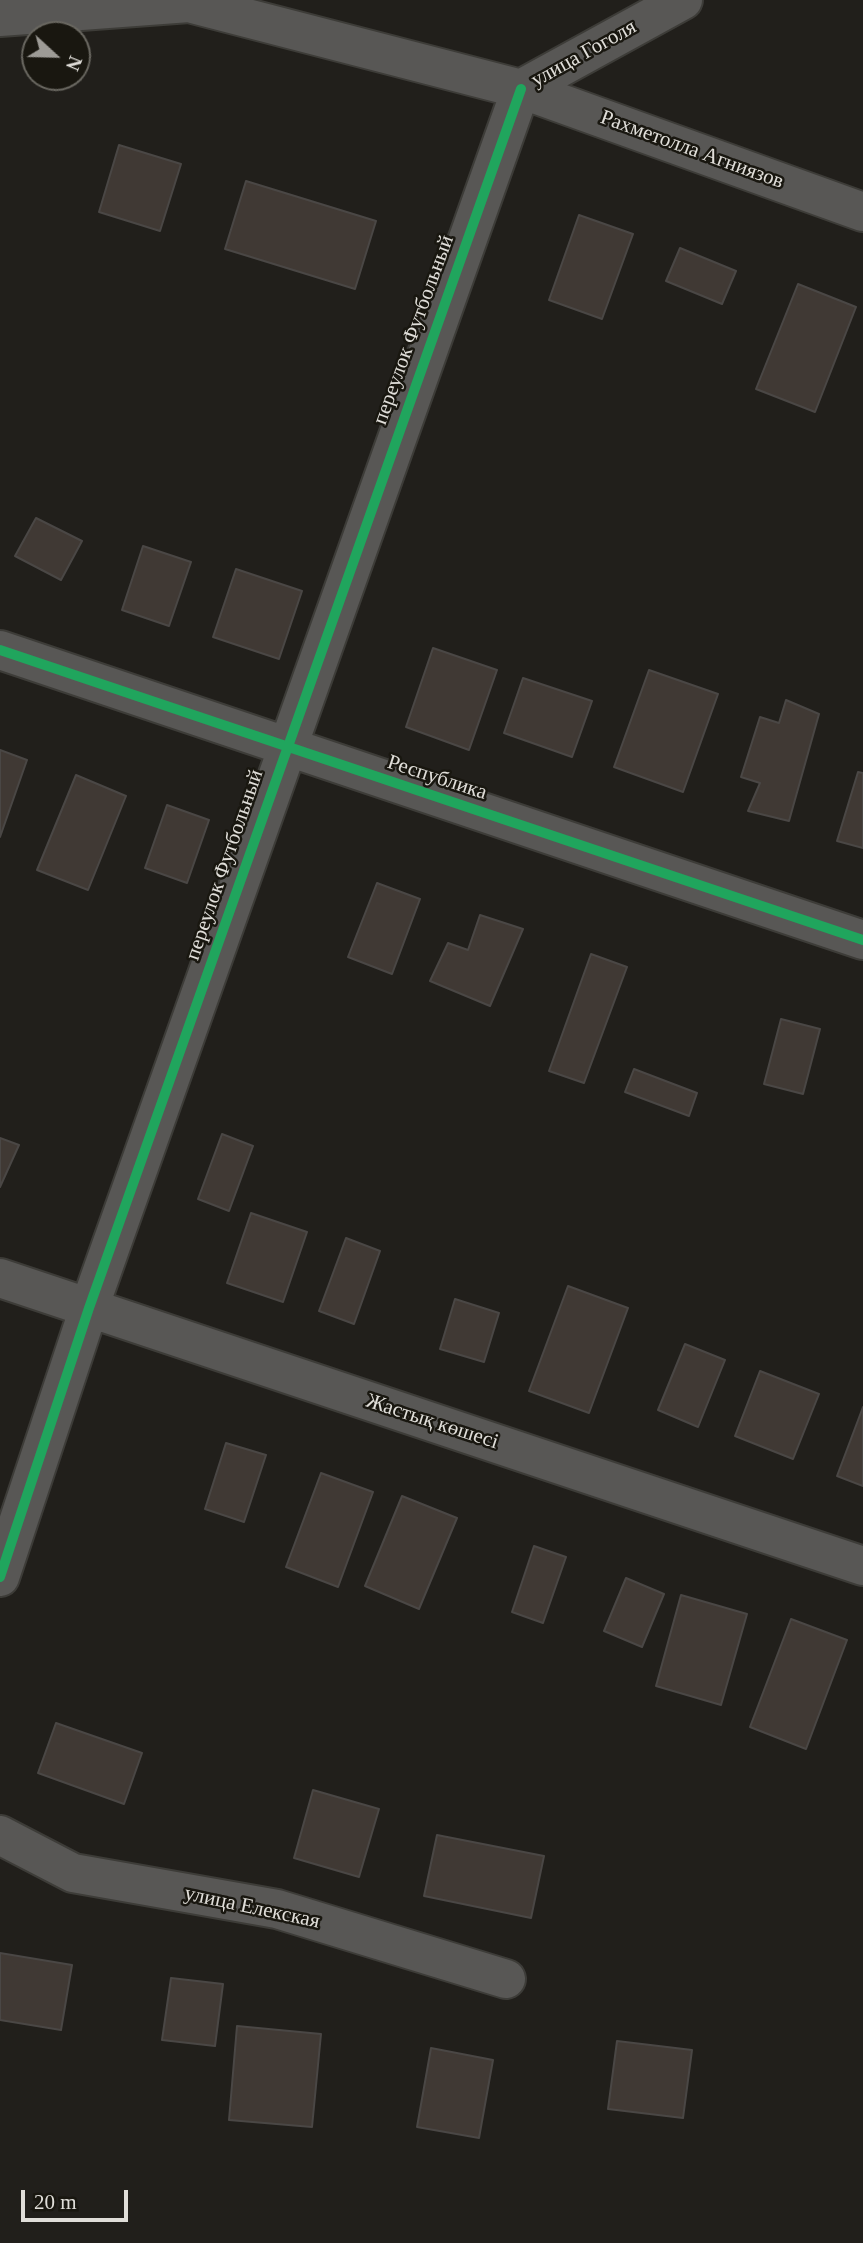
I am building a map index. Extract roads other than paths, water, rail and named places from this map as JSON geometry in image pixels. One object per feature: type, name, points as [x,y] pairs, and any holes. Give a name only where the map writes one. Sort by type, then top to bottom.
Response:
[{"type":"street","name":"улица Гоголя","points":[[521,89],[683,0]]},
{"type":"street","name":"Рахметолла Агниязов","points":[[0,17],[189,3],[521,89],[863,212]]},
{"type":"street","name":"переулок Футбольный","points":[[0,1577],[89,1307],[521,89]]},
{"type":"street","name":"Республика","points":[[0,650],[863,940]]},
{"type":"street","name":"Жастық көшесі","points":[[0,1278],[863,1566]]},
{"type":"street","name":"улица Елекская","points":[[0,1835],[73,1873],[277,1909],[506,1979]]}]
